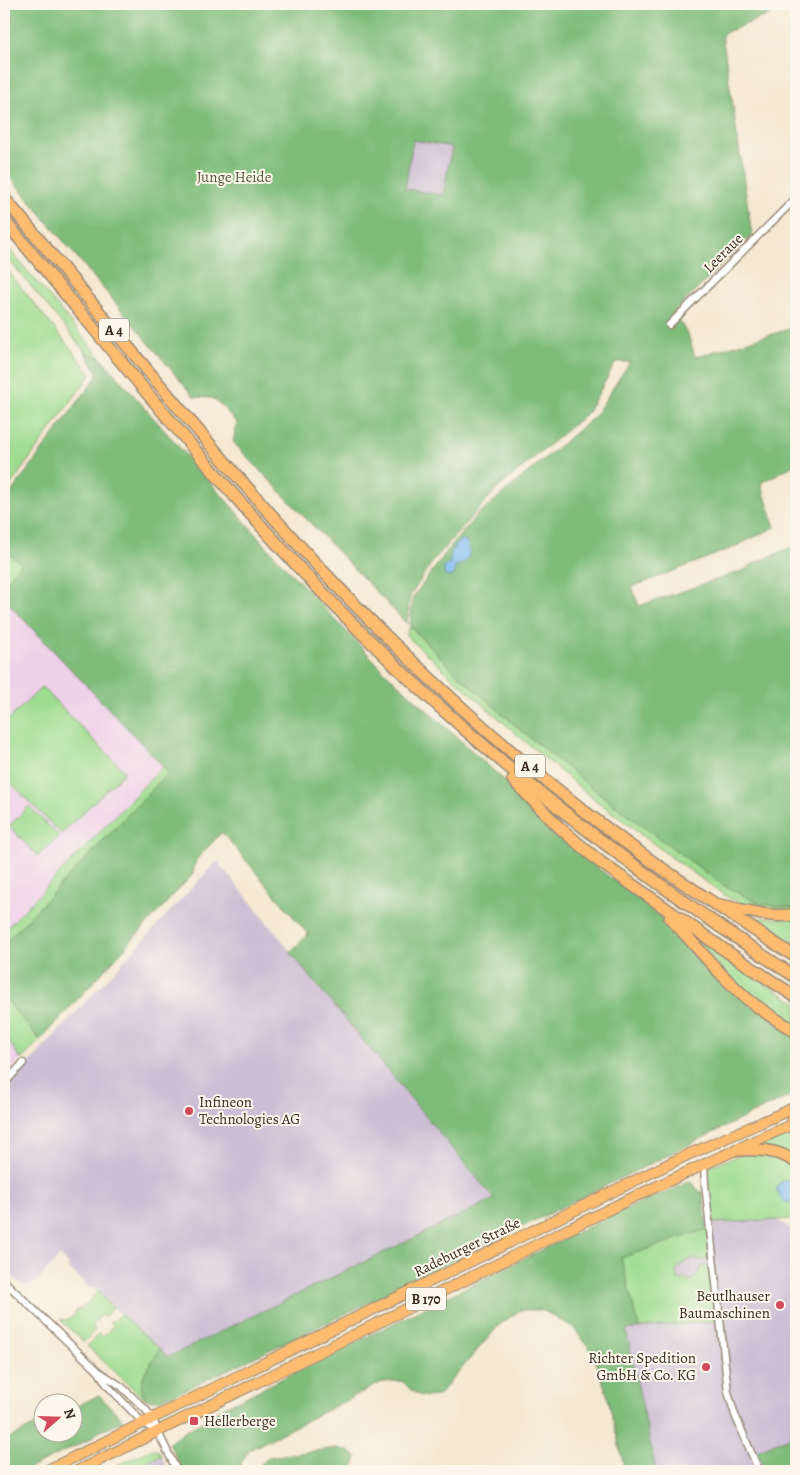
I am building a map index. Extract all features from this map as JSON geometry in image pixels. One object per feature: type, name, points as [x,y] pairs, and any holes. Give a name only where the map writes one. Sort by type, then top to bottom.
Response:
[{"type":"highway","name":"A 4","points":[[4,198],[247,488],[321,569],[394,644],[466,711],[551,784],[656,864],[796,957]]},
{"type":"highway","name":"A 4","points":[[4,220],[200,455],[281,548],[366,636],[442,710],[502,762],[598,840],[701,915],[796,978]]},
{"type":"highway","points":[[502,762],[512,779],[560,828],[593,856],[728,953],[796,997]]},
{"type":"highway","points":[[651,899],[737,990],[747,999],[796,1032]]},
{"type":"highway","points":[[714,903],[757,913],[774,915],[796,914]]},
{"type":"highway","points":[[796,1107],[793,1120],[796,1125]]},
{"type":"highway","points":[[736,1150],[770,1150],[796,1162]]},
{"type":"main road","name":"Radeburger Straße","points":[[46,1471],[686,1156],[796,1107]]},
{"type":"main road","name":"Radeburger Straße","points":[[77,1471],[528,1249],[736,1150],[796,1125]]},
{"type":"street","name":"Leeraue","points":[[669,326],[796,198]]},
{"type":"street","points":[[4,1084],[23,1063]]},
{"type":"street","points":[[704,1165],[728,1392],[735,1415],[759,1471]]},
{"type":"street","points":[[689,1172],[697,1176],[705,1184]]},
{"type":"street","points":[[4,1281],[98,1371],[121,1386],[146,1409],[153,1418],[177,1471]]},
{"type":"street","points":[[98,1371],[107,1385],[143,1423],[158,1432]]},
{"type":"shaded area","points":[[413,140],[452,146],[444,195],[405,189]]},
{"type":"shaded area","points":[[4,599],[163,766],[4,931]]},
{"type":"shaded area","points":[[217,861],[494,1200],[168,1357],[141,1331],[139,1332],[93,1287],[91,1289],[67,1267],[69,1264],[60,1256],[30,1286],[22,1285],[4,1268],[4,1090]]},
{"type":"shaded area","points":[[4,1033],[21,1060],[4,1077]]},
{"type":"shaded area","points":[[691,1181],[703,1193],[707,1223],[776,1220],[796,1231],[796,1434],[757,1451],[765,1471],[656,1471],[626,1329],[639,1328],[620,1258]]},
{"type":"shaded area","points":[[159,1456],[162,1457],[169,1471],[128,1471]]},
{"type":"green space","name":"Junge Heide","points":[[6,4],[795,4],[722,34],[752,235],[674,312],[689,337],[695,357],[796,327],[796,464],[761,483],[775,527],[730,549],[632,587],[639,606],[745,570],[751,565],[796,545],[796,907],[761,904],[723,885],[610,802],[524,733],[453,670],[410,626],[413,597],[454,542],[476,516],[594,417],[630,362],[616,362],[588,412],[497,489],[433,561],[410,596],[407,624],[233,442],[237,423],[221,405],[211,398],[194,397],[4,170],[4,23],[13,20]],"holes":[[[413,140],[452,147],[443,195],[405,189]]]},
{"type":"green space","points":[[4,243],[100,357],[91,355],[83,349],[4,254]]},
{"type":"green space","points":[[4,266],[91,374],[4,494]]},
{"type":"green space","points":[[83,349],[91,355],[100,357],[276,557],[384,671],[505,781],[556,832],[595,866],[651,908],[679,935],[796,1037],[796,1091],[788,1097],[327,1323],[185,1390],[159,1400],[147,1400],[141,1390],[144,1374],[160,1349],[168,1357],[494,1199],[290,952],[308,934],[222,832],[196,860],[193,874],[40,1040],[4,997],[4,944],[168,773],[4,599],[4,585],[21,563],[4,550],[4,502],[97,376],[96,370]]},
{"type":"green space","points":[[4,550],[22,563],[4,585]]},
{"type":"green space","points":[[410,626],[453,670],[524,733],[610,802],[723,885],[761,904],[796,907],[796,911],[783,912],[745,905],[727,897],[667,854],[590,796],[455,680],[406,635]]},
{"type":"green space","points":[[42,687],[125,772],[61,834],[4,776],[4,724]]},
{"type":"green space","points":[[163,766],[168,773],[4,944],[4,931]]},
{"type":"green space","points":[[29,806],[59,836],[38,856],[9,826]]},
{"type":"green space","points":[[750,917],[796,919],[796,948]]},
{"type":"green space","points":[[691,934],[754,977],[796,1002],[796,1029],[735,985]]},
{"type":"green space","points":[[4,997],[40,1040],[21,1060],[4,1033]]},
{"type":"green space","points":[[793,1129],[796,1136],[796,1158],[751,1147]]},
{"type":"green space","points":[[753,1151],[796,1165],[796,1185],[788,1181],[778,1184],[781,1196],[787,1202],[796,1202],[796,1219],[713,1223],[708,1170],[711,1166]]},
{"type":"green space","points":[[691,1181],[703,1193],[707,1229],[621,1258],[639,1328],[626,1330],[656,1471],[625,1471],[607,1394],[593,1353],[573,1327],[542,1310],[520,1310],[499,1325],[438,1396],[426,1397],[418,1395],[402,1381],[382,1382],[249,1450],[241,1463],[243,1471],[183,1471],[169,1443],[204,1421],[207,1416],[608,1217]]},
{"type":"green space","points":[[707,1229],[710,1257],[701,1261],[690,1259],[676,1270],[678,1280],[688,1278],[690,1281],[695,1278],[702,1266],[711,1266],[717,1321],[639,1328],[620,1258]]},
{"type":"green space","points":[[98,1291],[113,1308],[104,1317],[101,1315],[92,1326],[95,1330],[84,1342],[61,1319],[67,1320],[73,1317],[76,1311],[86,1305]]},
{"type":"green space","points":[[120,1314],[160,1349],[144,1374],[141,1390],[147,1400],[87,1346],[99,1333],[103,1337],[113,1326],[110,1322]]},
{"type":"green space","points":[[99,1395],[123,1420],[97,1433],[90,1439],[24,1471],[4,1471],[4,1441],[32,1427],[32,1442],[82,1442],[82,1404]]},
{"type":"green space","points":[[796,1434],[796,1471],[765,1471],[757,1451]]},
{"type":"green space","points":[[337,1448],[348,1451],[357,1457],[352,1471],[256,1471],[269,1457]]},
{"type":"green space","points":[[153,1449],[159,1451],[162,1457],[159,1456],[128,1471],[105,1471]]},
{"type":"water","points":[[462,539],[467,542],[468,558],[463,563],[455,566],[454,575],[450,577],[444,575],[444,569],[446,564],[450,563],[450,556],[453,550]]},
{"type":"water","points":[[784,1181],[791,1181],[796,1185],[796,1202],[784,1202],[779,1196],[777,1186]]},
{"type":"place","name":"Infineon Technologies AG","points":[[189,1111]]},
{"type":"place","name":"Beutlhauser Baumaschinen","points":[[780,1305]]},
{"type":"place","name":"Richter Spedition GmbH & Co. KG","points":[[706,1367]]},
{"type":"place","name":"Hellerberge","points":[[194,1421]]}]
